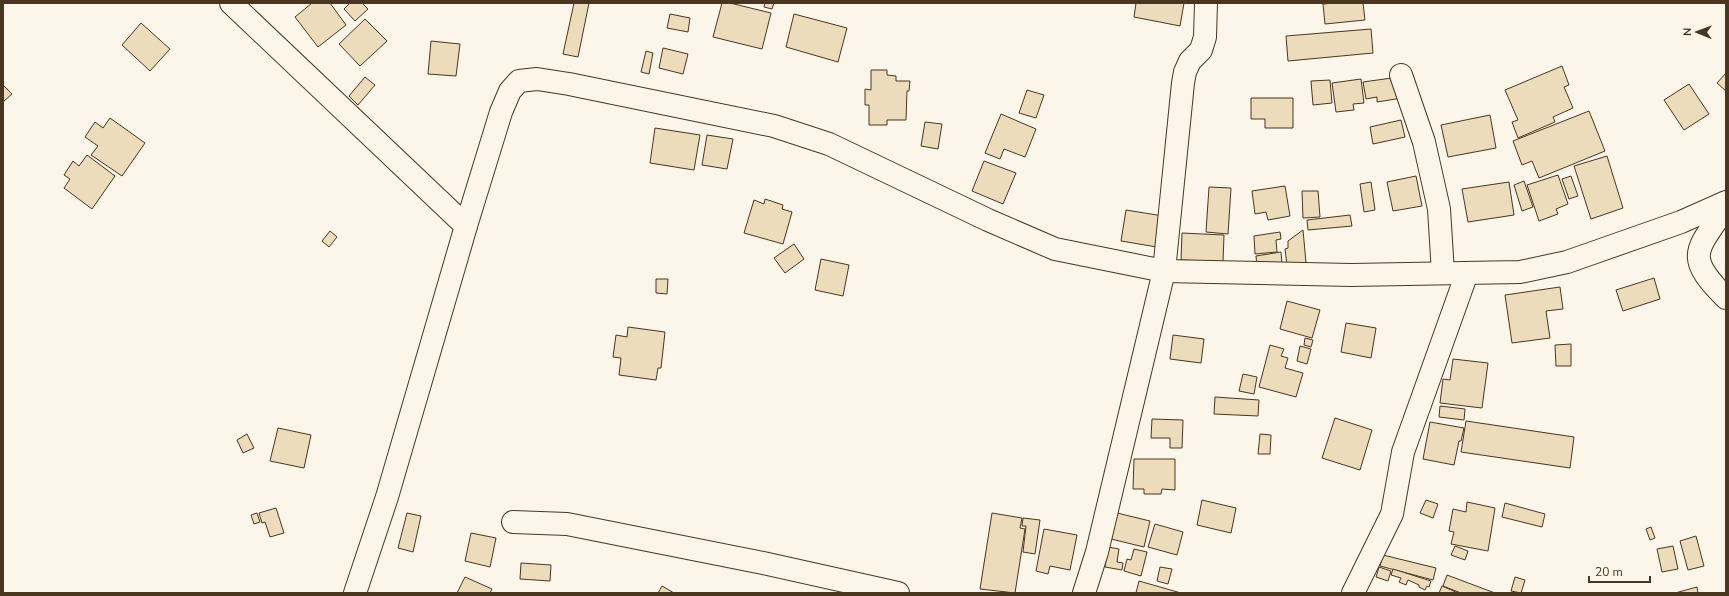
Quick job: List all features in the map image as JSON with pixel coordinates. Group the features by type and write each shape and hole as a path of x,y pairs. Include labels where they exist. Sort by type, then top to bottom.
{"street":[{"path":"231,3 466,226"},
{"path":"1084,593 1090,581 1164,271 1184,72 1190,61 1201,50 1205,37 1206,3"},
{"path":"1401,75 1424,142 1438,209 1443,273"},
{"path":"355,593 387,497 501,112 510,91 519,81 537,79 774,126 829,144 988,220 1055,249 1164,271 1352,275 1520,272 1567,262 1681,222 1726,202"},
{"path":"1726,207 1700,246 1698,258 1701,267 1710,282 1726,298"},
{"path":"1353,593 1392,514 1403,452 1467,273"},
{"path":"513,522 567,524 763,563 898,593"}],"building":[{"path":"312,3 330,3 346,25 318,47 295,17"},
{"path":"350,3 362,3 368,9 355,21 344,9"},
{"path":"574,3 589,3 578,57 563,54"},
{"path":"722,3 730,3 771,13 762,49 713,37"},
{"path":"765,3 774,3 772,9 764,7"},
{"path":"1136,3 1184,3 1180,26 1134,17"},
{"path":"1363,3 1365,20 1325,24 1323,4"},
{"path":"670,14 690,18 688,32 667,28"},
{"path":"794,14 847,28 838,62 786,47"},
{"path":"365,19 387,41 360,66 339,44"},
{"path":"141,23 170,49 150,71 122,45"},
{"path":"1371,29 1373,53 1288,61 1286,36"},
{"path":"431,41 460,44 456,76 428,74"},
{"path":"663,48 688,54 683,74 659,68"},
{"path":"646,51 653,53 649,74 641,72"},
{"path":"1562,66 1569,85 1564,87 1573,108 1553,117 1555,122 1518,138 1512,122 1518,120 1505,90"},
{"path":"871,70 887,70 887,75 896,76 896,81 910,81 909,91 907,91 906,120 887,120 887,125 869,125 869,105 865,105 865,89 871,90"},
{"path":"1726,73 1726,91 1717,83"},
{"path":"365,77 375,85 358,105 349,96"},
{"path":"1399,77 1402,98 1377,102 1377,97 1366,99 1363,82"},
{"path":"1361,79 1364,103 1353,104 1354,110 1336,112 1332,83"},
{"path":"1330,80 1332,103 1313,105 1311,81"},
{"path":"1689,84 1709,114 1684,130 1664,100"},
{"path":"3,85 12,94 3,102"},
{"path":"1027,90 1044,95 1036,118 1019,113"},
{"path":"1251,98 1293,98 1293,128 1265,128 1265,119 1251,119"},
{"path":"1589,111 1605,151 1539,178 1532,161 1522,165 1513,141"},
{"path":"1001,114 1036,129 1025,157 1004,149 1000,159 985,153"},
{"path":"1490,115 1496,148 1448,157 1441,125"},
{"path":"110,118 145,143 122,176 91,155 98,146 85,137 95,122 103,128"},
{"path":"1401,120 1405,137 1373,144 1370,127"},
{"path":"925,122 942,124 938,149 921,146"},
{"path":"655,128 700,135 694,170 650,163"},
{"path":"707,135 733,139 727,169 702,165"},
{"path":"87,155 115,176 92,209 64,188 70,179 64,175 73,161 79,166"},
{"path":"1607,156 1623,208 1591,219 1574,166"},
{"path":"984,161 1016,173 1003,204 972,191"},
{"path":"1558,175 1568,204 1556,209 1558,214 1539,221 1527,185"},
{"path":"1416,176 1422,206 1393,211 1387,182"},
{"path":"1571,176 1578,196 1569,199 1562,179"},
{"path":"1524,181 1533,207 1522,211 1514,185"},
{"path":"1371,182 1375,210 1364,212 1360,184"},
{"path":"1509,182 1514,215 1468,222 1462,189"},
{"path":"1285,186 1290,216 1268,220 1266,212 1255,214 1252,191"},
{"path":"1209,187 1231,188 1228,234 1206,232"},
{"path":"1302,191 1318,191 1320,217 1303,218"},
{"path":"765,199 783,205 782,209 792,212 783,244 744,233 754,200 764,204"},
{"path":"1126,210 1163,216 1157,247 1121,241"},
{"path":"1350,215 1352,226 1308,230 1307,220"},
{"path":"1303,230 1306,263 1287,265 1285,249 1288,248 1288,241"},
{"path":"330,231 337,237 329,247 322,241"},
{"path":"1280,232 1281,239 1276,240 1277,252 1255,254 1254,236"},
{"path":"1182,233 1224,235 1223,262 1181,260"},
{"path":"794,244 804,259 785,273 774,258"},
{"path":"1281,252 1282,263 1257,267 1256,256"},
{"path":"821,259 849,265 843,296 815,290"},
{"path":"1654,278 1660,299 1623,311 1616,290"},
{"path":"656,279 668,279 667,294 656,293"},
{"path":"1560,287 1563,309 1546,311 1550,338 1512,343 1505,295"},
{"path":"1287,301 1320,310 1312,338 1280,329"},
{"path":"1346,323 1376,328 1371,358 1341,352"},
{"path":"628,327 665,332 661,368 658,368 656,380 619,375 621,358 613,357 616,335 627,337"},
{"path":"1173,335 1204,339 1201,363 1170,359"},
{"path":"1305,338 1313,340 1311,347 1304,345"},
{"path":"1571,344 1571,366 1556,366 1555,345"},
{"path":"1270,345 1284,349 1281,356 1288,358 1285,368 1303,373 1296,397 1259,387"},
{"path":"1300,346 1311,349 1307,364 1297,361"},
{"path":"1453,359 1488,363 1482,408 1440,403 1443,379 1450,380"},
{"path":"1243,374 1257,377 1254,394 1239,391"},
{"path":"1215,397 1259,400 1258,416 1214,414"},
{"path":"1440,406 1465,409 1464,420 1439,417"},
{"path":"1335,418 1372,430 1360,470 1322,458"},
{"path":"1152,419 1183,420 1182,448 1170,448 1170,438 1151,438"},
{"path":"1466,421 1574,437 1570,468 1461,452"},
{"path":"1430,422 1464,428 1461,441 1459,441 1454,465 1423,459"},
{"path":"278,428 311,435 304,468 270,461"},
{"path":"247,434 254,448 243,453 237,440"},
{"path":"1260,434 1271,435 1270,454 1258,454"},
{"path":"1134,459 1175,459 1175,490 1162,489 1161,494 1144,494 1144,489 1133,489"},
{"path":"1202,500 1236,508 1231,533 1197,525"},
{"path":"1426,500 1438,504 1433,518 1420,513"},
{"path":"1467,502 1495,508 1488,551 1451,544 1454,532 1449,531 1453,509 1466,512"},
{"path":"1505,503 1545,514 1542,527 1502,517"},
{"path":"276,508 284,533 270,537 265,522 262,523 259,513"},
{"path":"257,513 260,522 254,524 251,515"},
{"path":"407,513 421,516 413,552 398,548"},
{"path":"992,513 1022,518 1020,528 1025,529 1015,593 980,589"},
{"path":"1117,513 1150,521 1144,547 1111,539"},
{"path":"1023,518 1040,520 1035,554 1023,552 1026,526 1022,526"},
{"path":"1155,524 1183,532 1177,555 1148,547"},
{"path":"1651,527 1655,538 1650,540 1646,529"},
{"path":"1044,529 1077,535 1070,570 1050,566 1048,574 1036,571"},
{"path":"471,533 496,538 490,567 465,561"},
{"path":"1696,536 1704,566 1688,570 1680,541"},
{"path":"1455,546 1468,551 1465,560 1451,555"},
{"path":"1673,546 1678,569 1662,572 1657,549"},
{"path":"1108,547 1119,549 1117,562 1123,563 1122,570 1105,567"},
{"path":"1134,549 1147,552 1141,576 1124,571 1127,559 1131,560"},
{"path":"1383,555 1436,568 1433,580 1380,566"},
{"path":"521,563 551,565 550,581 520,579"},
{"path":"1160,567 1172,569 1168,584 1157,581"},
{"path":"1379,567 1391,571 1388,581 1376,577"},
{"path":"1393,569 1431,581 1429,587 1427,586 1425,590 1419,587 1419,585 1408,580 1406,585 1399,582 1401,578 1391,575"},
{"path":"1447,575 1495,593 1461,593 1443,586"},
{"path":"465,577 492,589 490,593 457,593"},
{"path":"1515,577 1525,580 1521,593 1511,591"},
{"path":"1139,581 1181,593 1136,593"},
{"path":"662,586 674,593 658,593"},
{"path":"1442,586 1458,593 1439,593"},
{"path":"1697,587 1698,593 1675,593"}]}
